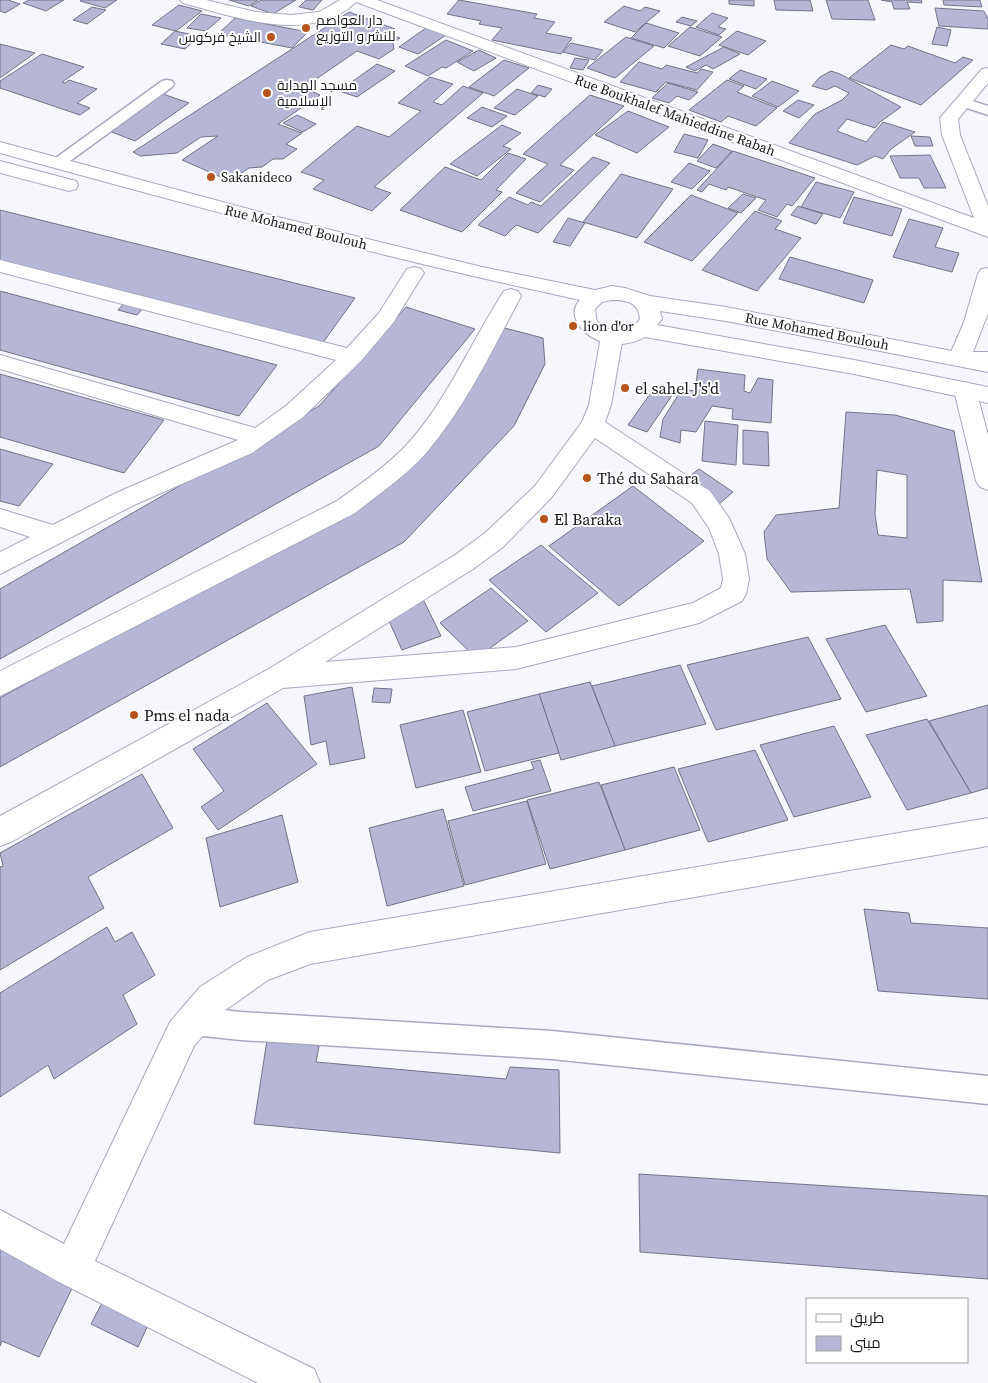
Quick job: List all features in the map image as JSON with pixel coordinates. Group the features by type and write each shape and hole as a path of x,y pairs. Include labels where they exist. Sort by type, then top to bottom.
{"street":[{"path":"188,0 262,18 301,20 324,16 350,0"},
{"name":"Rue Boukhalef Mahieddine Rabah","path":"363,0 988,230"},
{"path":"988,73 949,118 951,135 988,230"},
{"name":"Rue Mohamed Boulouh","path":"0,147 273,222 482,273 590,305"},
{"path":"0,167 511,296 590,305"},
{"path":"0,266 352,357"},
{"path":"0,564 125,499 244,447 295,412 352,357 386,318 414,273"},
{"path":"988,276 975,322 959,359 988,360"},
{"path":"644,330 651,319 649,308 644,302 621,293 603,294 590,305 585,320 594,330 612,336 630,336 644,330 854,366 988,395"},
{"path":"0,684 346,507 388,474 426,438 460,386 511,296"},
{"name":"Rue Mohamed Boulouh","path":"644,302 735,315 988,365"},
{"path":"0,832 278,678 464,562 494,540 543,492 592,425 600,405 612,336"},
{"path":"0,362 258,437"},
{"path":"964,390 988,482"},
{"path":"278,678 516,658 699,612 733,594 736,579 732,554 720,525 700,497 592,425"},
{"path":"0,518 54,535"},
{"path":"72,1269 182,1034 212,999 258,968 310,948 988,832"},
{"path":"0,1228 72,1269 300,1383"}],"lane":[{"path":"58,163 167,84"},
{"path":"963,102 988,111"},
{"path":"193,1021 241,1026 552,1045 988,1090"}],"building":[{"path":"29,0 64,0 46,11 23,3"},
{"path":"117,0 105,8 80,1"},
{"path":"229,0 258,0 249,6"},
{"path":"261,0 296,0 273,14 251,6"},
{"path":"306,0 322,0 313,10 299,7"},
{"path":"459,0 537,14 534,18 555,22 546,33 572,38 561,54 492,40 502,28 479,24 481,21 447,14"},
{"path":"729,0 754,0 754,6 729,4"},
{"path":"774,0 810,0 813,11 776,10"},
{"path":"826,0 868,0 875,20 832,19"},
{"path":"881,0 921,0 922,3 907,2 910,9 894,9 892,2"},
{"path":"943,0 980,0 982,7 944,5"},
{"path":"0,1 20,4 5,13 0,11"},
{"path":"179,5 202,11 176,31 152,25"},
{"path":"624,6 640,11 645,7 660,11 635,32 604,22"},
{"path":"92,7 106,10 87,24 73,20"},
{"path":"935,8 984,11 988,19 988,29 939,26"},
{"name":"مسجد الهداية الإسلامية","path":"349,12 395,29 388,34 400,38 393,43 394,49 379,59 357,51 309,84 309,90 320,95 278,124 302,133 286,144 297,149 283,159 273,159 262,167 249,168 230,181 182,160 218,136 201,137 177,153 140,156 133,152"},
{"path":"712,13 728,18 718,27 726,29 719,35 696,27"},
{"path":"201,14 221,18 206,31 187,28"},
{"path":"682,17 697,21 691,26 676,22"},
{"path":"235,18 308,32 292,48 218,34"},
{"path":"646,23 679,33 664,48 631,38"},
{"path":"690,27 722,37 700,56 668,46"},
{"path":"937,27 951,30 947,46 932,44"},
{"path":"426,28 446,35 418,54 399,47"},
{"path":"175,31 199,36 185,49 161,44"},
{"path":"737,31 766,41 748,55 719,45"},
{"path":"626,37 654,46 615,78 587,68"},
{"path":"446,40 473,51 446,68 442,67 428,76 405,66"},
{"path":"571,43 603,50 595,60 563,52"},
{"path":"0,44 35,53 0,78"},
{"path":"891,45 904,49 908,46 955,63 963,57 973,60 921,105 849,78"},
{"path":"724,47 740,54 713,69 706,65 695,71 686,67"},
{"path":"479,50 496,58 474,71 457,62"},
{"path":"42,54 84,67 62,82 65,83 69,80 97,89 77,103 90,108 80,115 0,88 0,81"},
{"path":"575,58 589,60 583,70 570,68"},
{"path":"504,60 529,68 494,96 469,87"},
{"path":"639,62 662,69 666,65 697,73 701,69 713,72 697,90 666,82 656,92 620,82"},
{"path":"377,64 395,71 357,97 339,91"},
{"path":"740,70 767,79 756,89 729,79"},
{"path":"831,71 901,107 880,122 875,128 847,119 837,131 866,142 883,122 915,132 891,149 883,159 875,156 857,165 789,143 815,114 842,100 849,93 835,86 826,90 812,86 820,77"},
{"path":"430,77 453,84 433,102 442,105 463,86 483,93 374,187 391,193 372,211 313,189 324,180 301,172 357,126 389,137 421,111 398,103"},
{"path":"727,80 744,86 737,92 777,108 756,126 728,116 721,122 689,110"},
{"path":"772,81 799,91 778,107 752,96"},
{"path":"668,83 698,92 689,100 677,96 669,103 652,98"},
{"path":"538,85 552,89 545,97 531,93"},
{"path":"517,89 538,96 515,115 494,108"},
{"path":"163,94 189,103 135,141 109,131"},
{"path":"590,95 624,106 560,165 574,170 540,202 516,193 548,164 523,154"},
{"path":"798,100 814,105 799,118 783,111"},
{"path":"482,107 507,116 492,127 467,118"},
{"path":"628,111 669,127 637,153 595,135"},
{"path":"297,115 316,124 303,132 283,123"},
{"path":"502,125 521,133 503,146 511,149 477,176 450,164"},
{"path":"684,134 708,140 698,158 674,152"},
{"path":"911,136 930,137 933,146 915,146"},
{"path":"713,144 732,151 716,168 697,161"},
{"path":"733,151 815,178 792,206 787,204 777,217 758,210 766,200 728,187 726,190 709,184 702,192 697,190"},
{"path":"508,153 526,159 496,190 502,192 462,232 400,210 445,167 481,180"},
{"path":"930,155 946,188 924,188 919,178 900,178 890,156"},
{"path":"593,157 610,163 538,233 516,225 505,236 478,225 509,197 528,205 531,202 541,206"},
{"path":"689,163 710,171 692,189 671,182"},
{"path":"621,174 673,189 637,238 583,222"},
{"path":"816,182 854,192 840,218 801,207"},
{"path":"743,194 756,198 741,213 728,208"},
{"path":"691,195 738,213 692,261 644,242"},
{"path":"854,197 902,209 892,236 843,223"},
{"path":"798,206 823,214 816,224 791,215"},
{"path":"0,210 355,298 322,344 0,261"},
{"path":"755,211 782,221 775,229 801,238 757,291 702,270"},
{"path":"568,218 585,223 570,246 553,242"},
{"path":"909,219 943,228 935,247 959,253 952,272 893,257"},
{"path":"790,257 873,280 864,303 779,279"},
{"path":"0,291 277,365 239,416 0,350"},
{"path":"126,301 145,306 137,315 118,310"},
{"path":"406,307 475,329 379,446 0,659 0,589 319,406"},
{"path":"497,326 543,338 545,364 514,426 404,542 0,767 0,698 361,501 430,436"},
{"path":"698,369 745,375 744,391 750,393 758,378 773,380 771,423 732,419 733,409 712,406 696,432 681,430 680,443 660,437 663,419 682,389 695,391"},
{"path":"0,374 164,420 124,473 0,437"},
{"path":"655,387 673,394 647,432 628,425"},
{"path":"846,412 895,415 954,431 982,582 943,580 943,621 917,623 910,589 791,592 767,559 764,532 776,515 839,508","holes":["877,470 907,475 907,538 878,535 875,514"]},
{"path":"705,421 738,425 736,465 702,461"},
{"path":"743,430 768,432 769,466 743,464"},
{"path":"0,449 53,464 19,506 0,501"},
{"path":"699,469 733,492 718,505 683,481"},
{"path":"633,486 704,541 619,606 549,546"},
{"path":"541,545 598,593 546,632 489,580"},
{"path":"491,588 528,621 476,658 440,623"},
{"path":"423,599 441,636 402,650 385,612"},
{"path":"885,625 927,696 866,712 826,639"},
{"path":"808,637 841,699 716,730 687,665"},
{"path":"680,665 706,724 615,746 592,686"},
{"path":"590,682 615,746 561,760 539,694"},
{"path":"352,687 365,758 330,765 326,741 311,745 304,696"},
{"path":"374,688 392,689 390,703 372,702"},
{"path":"539,694 559,753 485,771 467,712"},
{"path":"267,703 317,764 218,830 201,807 224,791 193,749"},
{"path":"988,705 988,788 971,793 929,721"},
{"path":"463,710 481,772 416,788 400,725"},
{"path":"927,719 971,793 907,810 866,735"},
{"path":"834,726 871,797 794,817 760,745"},
{"path":"755,750 788,820 708,842 678,769"},
{"path":"540,760 551,791 473,811 465,787 534,769 531,762"},
{"path":"674,767 700,830 625,850 601,785"},
{"path":"142,774 173,828 88,877 104,908 0,970 0,867 3,866 0,853"},
{"path":"599,782 625,850 550,869 527,800"},
{"path":"527,801 546,864 465,885 448,821"},
{"path":"443,809 464,886 387,906 369,828"},
{"path":"282,815 298,882 220,907 206,838"},
{"path":"864,909 909,913 911,923 988,928 988,999 878,991"},
{"path":"107,927 115,942 132,932 155,975 123,995 137,1024 54,1079 48,1065 0,1097 0,993"},
{"path":"267,1040 319,1046 316,1062 506,1079 510,1067 559,1070 560,1153 254,1124"},
{"path":"639,1174 988,1196 988,1279 640,1252"},
{"path":"0,1246 77,1278 39,1357 2,1341 0,1346"},
{"path":"104,1299 149,1323 138,1347 91,1324"}],"place":[{"name":"دار العواصم للنشر و التوزيع","path":"306,28"},
{"name":"الشيخ فركوس","path":"271,37"},
{"name":"مسجد الهداية الإسلامية","path":"267,93"},
{"name":"Sakanideco","path":"211,177"},
{"name":"lion d'or","path":"573,326"},
{"name":"el sahel J's'd","path":"625,388"},
{"name":"Thé du Sahara","path":"587,478"},
{"name":"El Baraka","path":"544,519"},
{"name":"Pms el nada","path":"134,715"}]}
